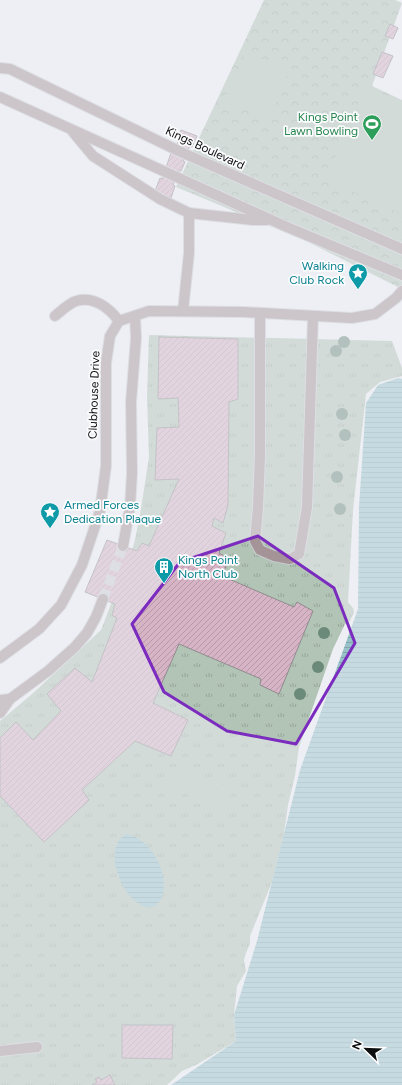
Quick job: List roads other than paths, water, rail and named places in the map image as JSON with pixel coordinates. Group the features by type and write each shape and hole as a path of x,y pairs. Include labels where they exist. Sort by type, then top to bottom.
{"street":[{"name":"Kings Boulevard","path":"0,68 10,69 183,153 402,249"},
{"path":"0,96 271,220 402,275"},
{"path":"71,129 93,156 160,200 189,214 253,220 271,220"},
{"path":"183,311 189,253 189,214"},
{"path":"55,316 62,309 76,301 88,300 102,304 111,310 119,321 149,311 260,313 352,318 375,314 396,298 402,291"},
{"path":"260,313 260,456 258,507 254,541 260,550 274,556 290,559 299,554 307,507 314,316"},
{"path":"123,546 130,507 132,472 131,402 136,338 135,316"},
{"name":"Clubhouse Drive","path":"0,658 39,629 61,605 82,565 100,511 106,466 106,363 110,336 119,321"},
{"path":"0,713 5,700 48,671 75,647 87,633 96,617 103,599"},
{"path":"0,1051 37,1047"}],"water":[{"path":"398,378 402,379 402,1085 171,1085 236,1041 234,1015 257,941 300,770 358,609 359,507 366,403 378,385"},
{"path":"126,834 144,842 157,859 161,869 164,880 164,890 161,899 154,906 147,907 137,903 129,895 118,873 115,861 115,850 119,841"}],"tunnel":[{"path":"103,599 123,546"}],"place":[{"name":"Kings Point Lawn Bowling","path":"372,141"},
{"name":"Walking Club Rock","path":"358,290"},
{"name":"Armed Forces Dedication Plaque","path":"50,529"},
{"name":"Kings Point North Club","path":"164,584"}]}
